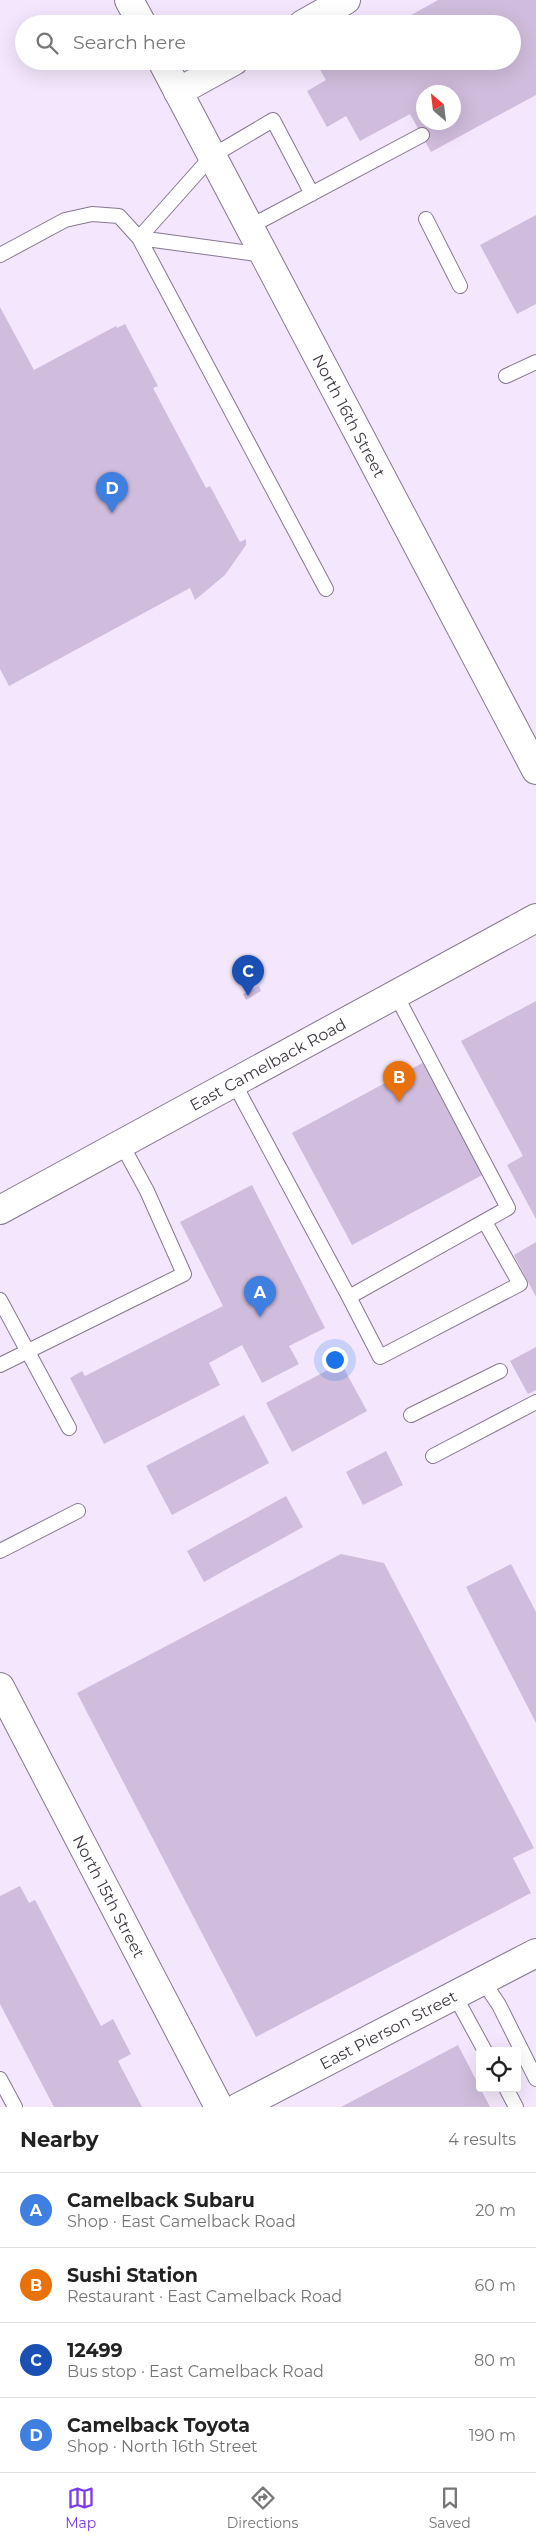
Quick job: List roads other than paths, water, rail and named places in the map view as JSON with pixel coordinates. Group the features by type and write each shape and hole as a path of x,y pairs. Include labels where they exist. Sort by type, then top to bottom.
{"main road":[{"path":"129,0 137,15"},
{"path":"319,15 346,0"},
{"name":"North 16th Street","path":"167,70 536,770"},
{"path":"178,92 218,70"},
{"name":"East Camelback Road","path":"0,1210 122,1146 536,918"},
{"name":"North 15th Street","path":"0,1687 219,2107"},
{"name":"East Pierson Street","path":"239,2107 536,1953"}],"lane":[{"path":"139,238 212,156 273,120 312,194"},
{"path":"250,227 422,135"},
{"path":"0,255 65,220 92,214 119,216 139,238 326,589"},
{"path":"426,218 460,286"},
{"path":"139,238 264,255"},
{"path":"506,376 536,362"},
{"path":"349,1297 508,1208 396,995"},
{"path":"234,1084 380,1357 520,1284 484,1222"},
{"path":"0,1366 184,1274 147,1191 122,1146"},
{"path":"0,1300 69,1428"},
{"path":"411,1415 500,1371"},
{"path":"433,1456 536,1402"},
{"path":"0,1551 78,1511"},
{"path":"483,1981 499,2005 536,2078"},
{"path":"455,1996 483,2047"},
{"path":"0,2079 15,2107"},
{"path":"508,2092 516,2107"}],"place":[{"name":"Camelback Toyota","path":"112,513"},
{"name":"12499","path":"248,996"},
{"name":"Sushi Station","path":"399,1102"},
{"name":"Camelback Subaru","path":"260,1317"}]}
